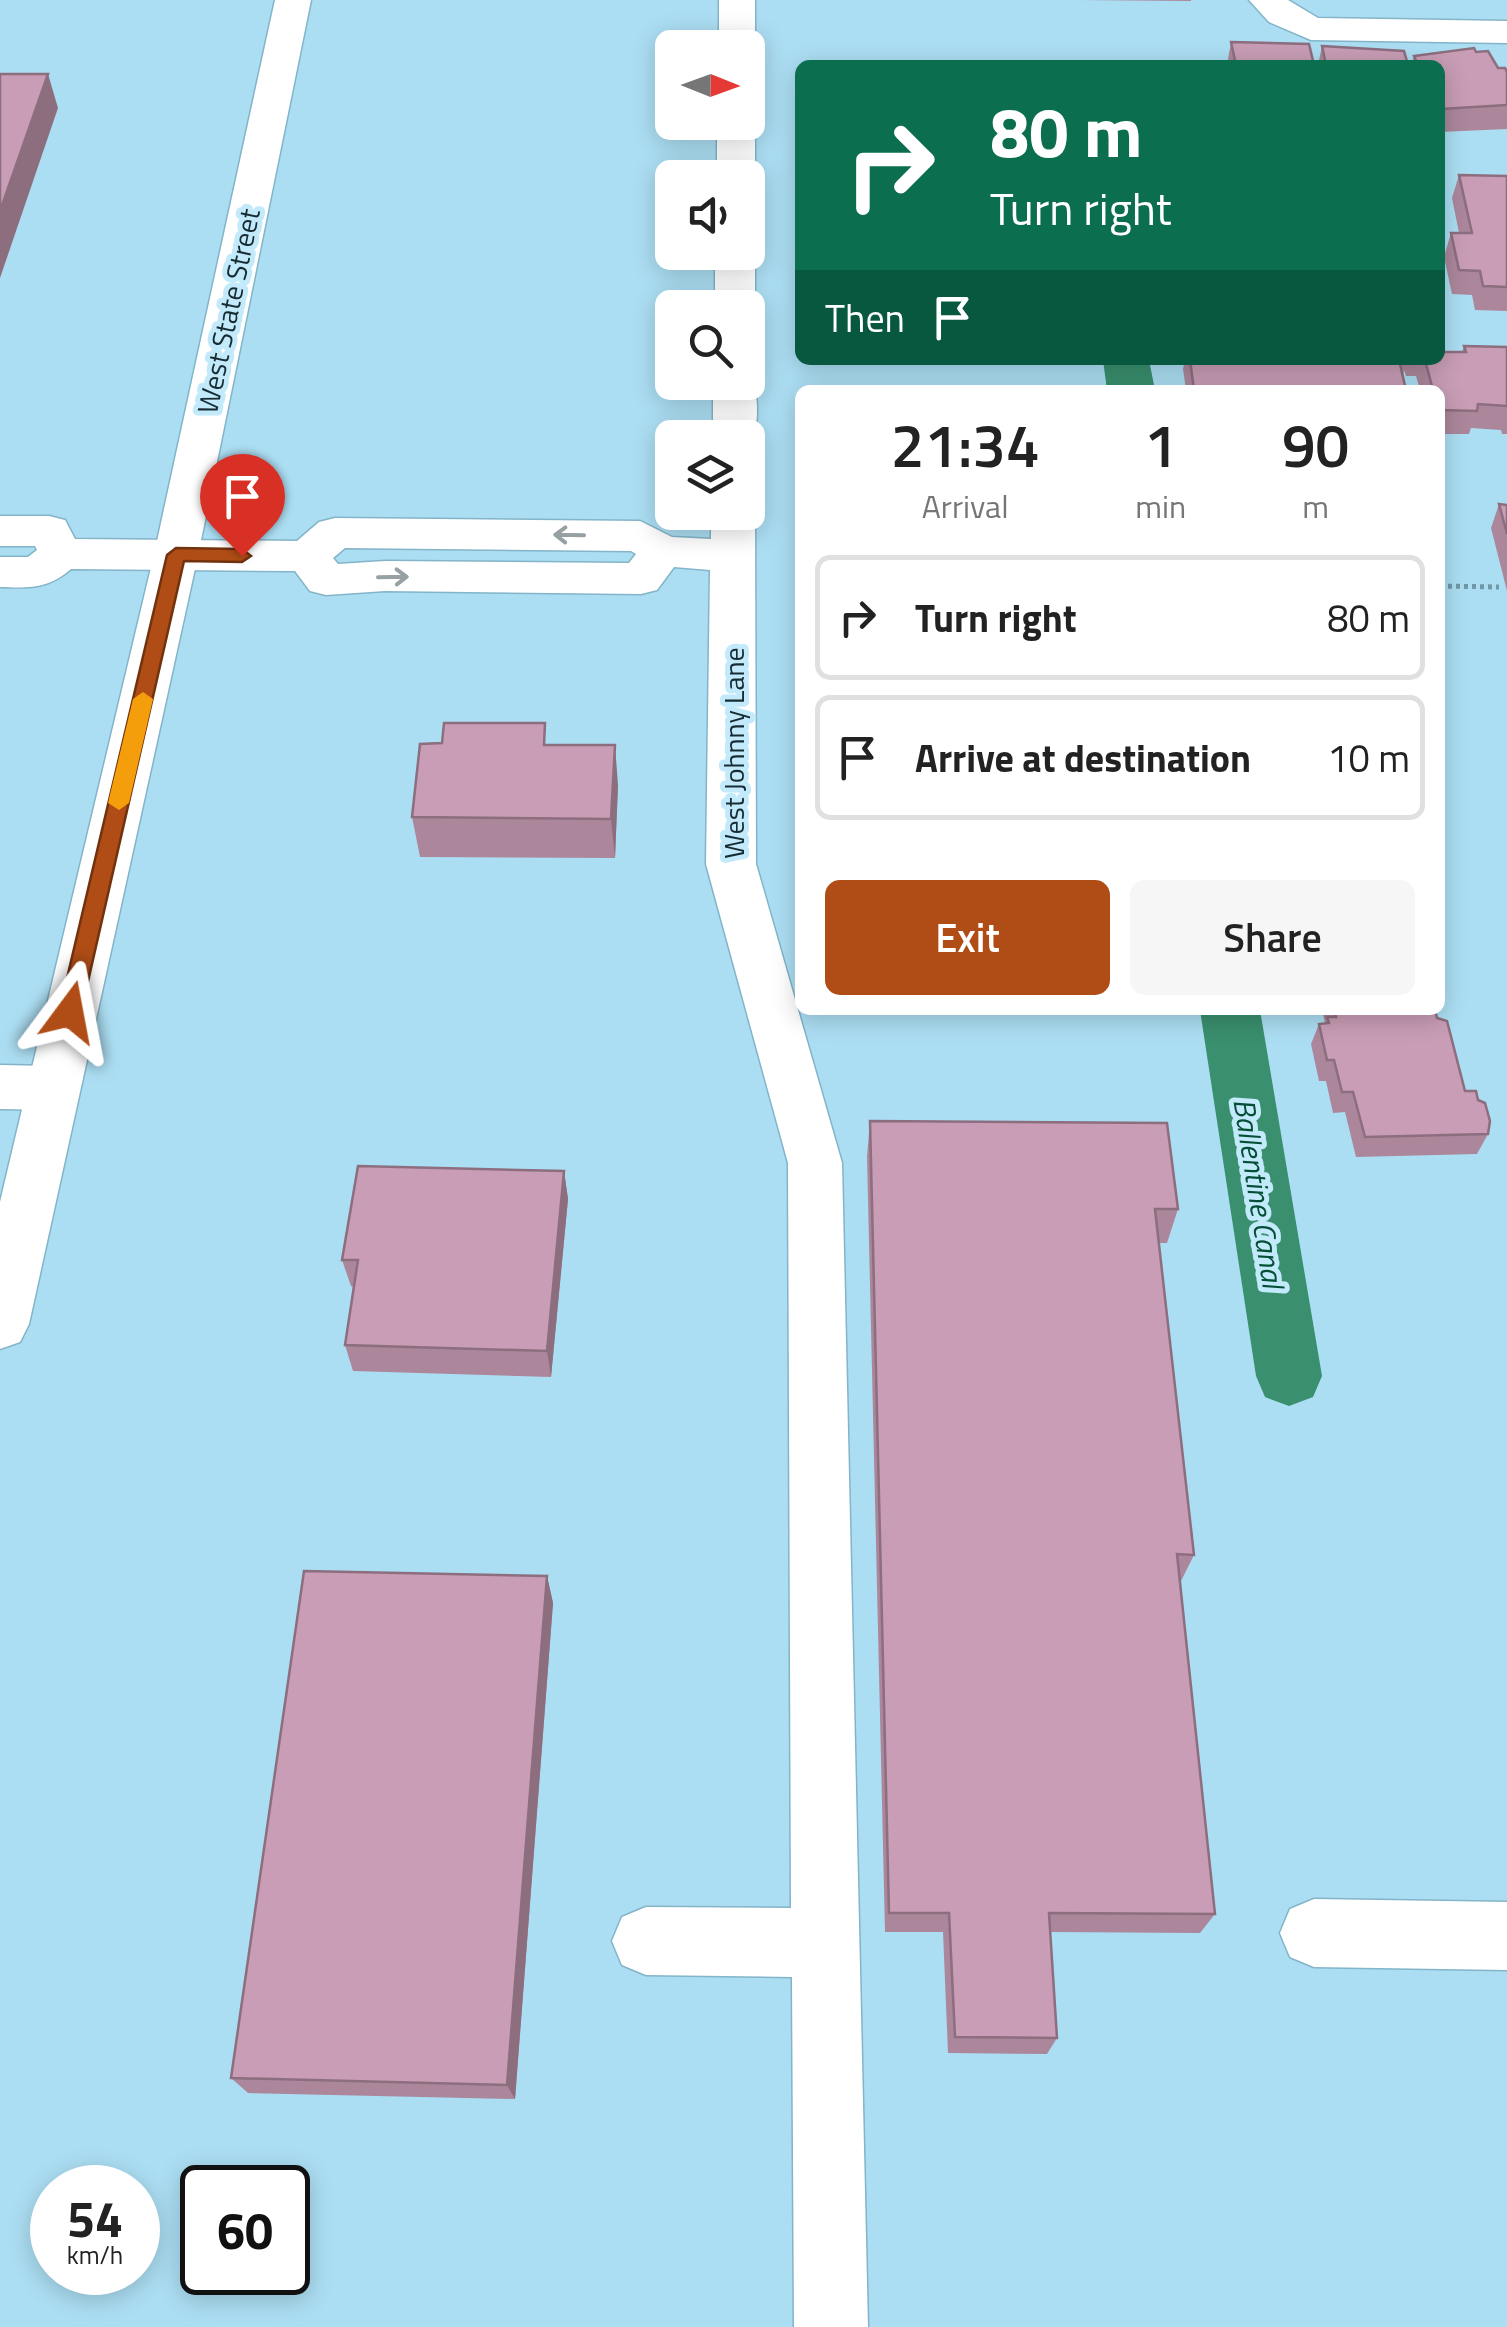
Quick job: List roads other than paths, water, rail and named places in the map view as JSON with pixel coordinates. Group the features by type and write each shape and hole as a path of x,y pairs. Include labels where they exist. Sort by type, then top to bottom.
{"main road":[{"name":"West State Street","path":"0,1324 26,1087 176,555 293,0"},
{"path":"737,0 737,30"},
{"path":"1267,0 1282,14 1311,28 1507,32"},
{"path":"1501,0 1507,9"},
{"path":"0,531 49,531 61,554"},
{"path":"0,572 38,573 61,554 306,556 326,580 385,576 642,580 662,551 732,534"},
{"name":"West Johnny Lane","path":"732,534 731,864 815,1163 830,2327"},
{"path":"1314,1933 1507,1936"},
{"path":"646,1941 826,1943"}],"waterway":[{"name":"Ballentine Canal","path":"1127,365 1130,385"},
{"name":"Ballentine Canal","path":"1231,1015 1289,1376"}]}
